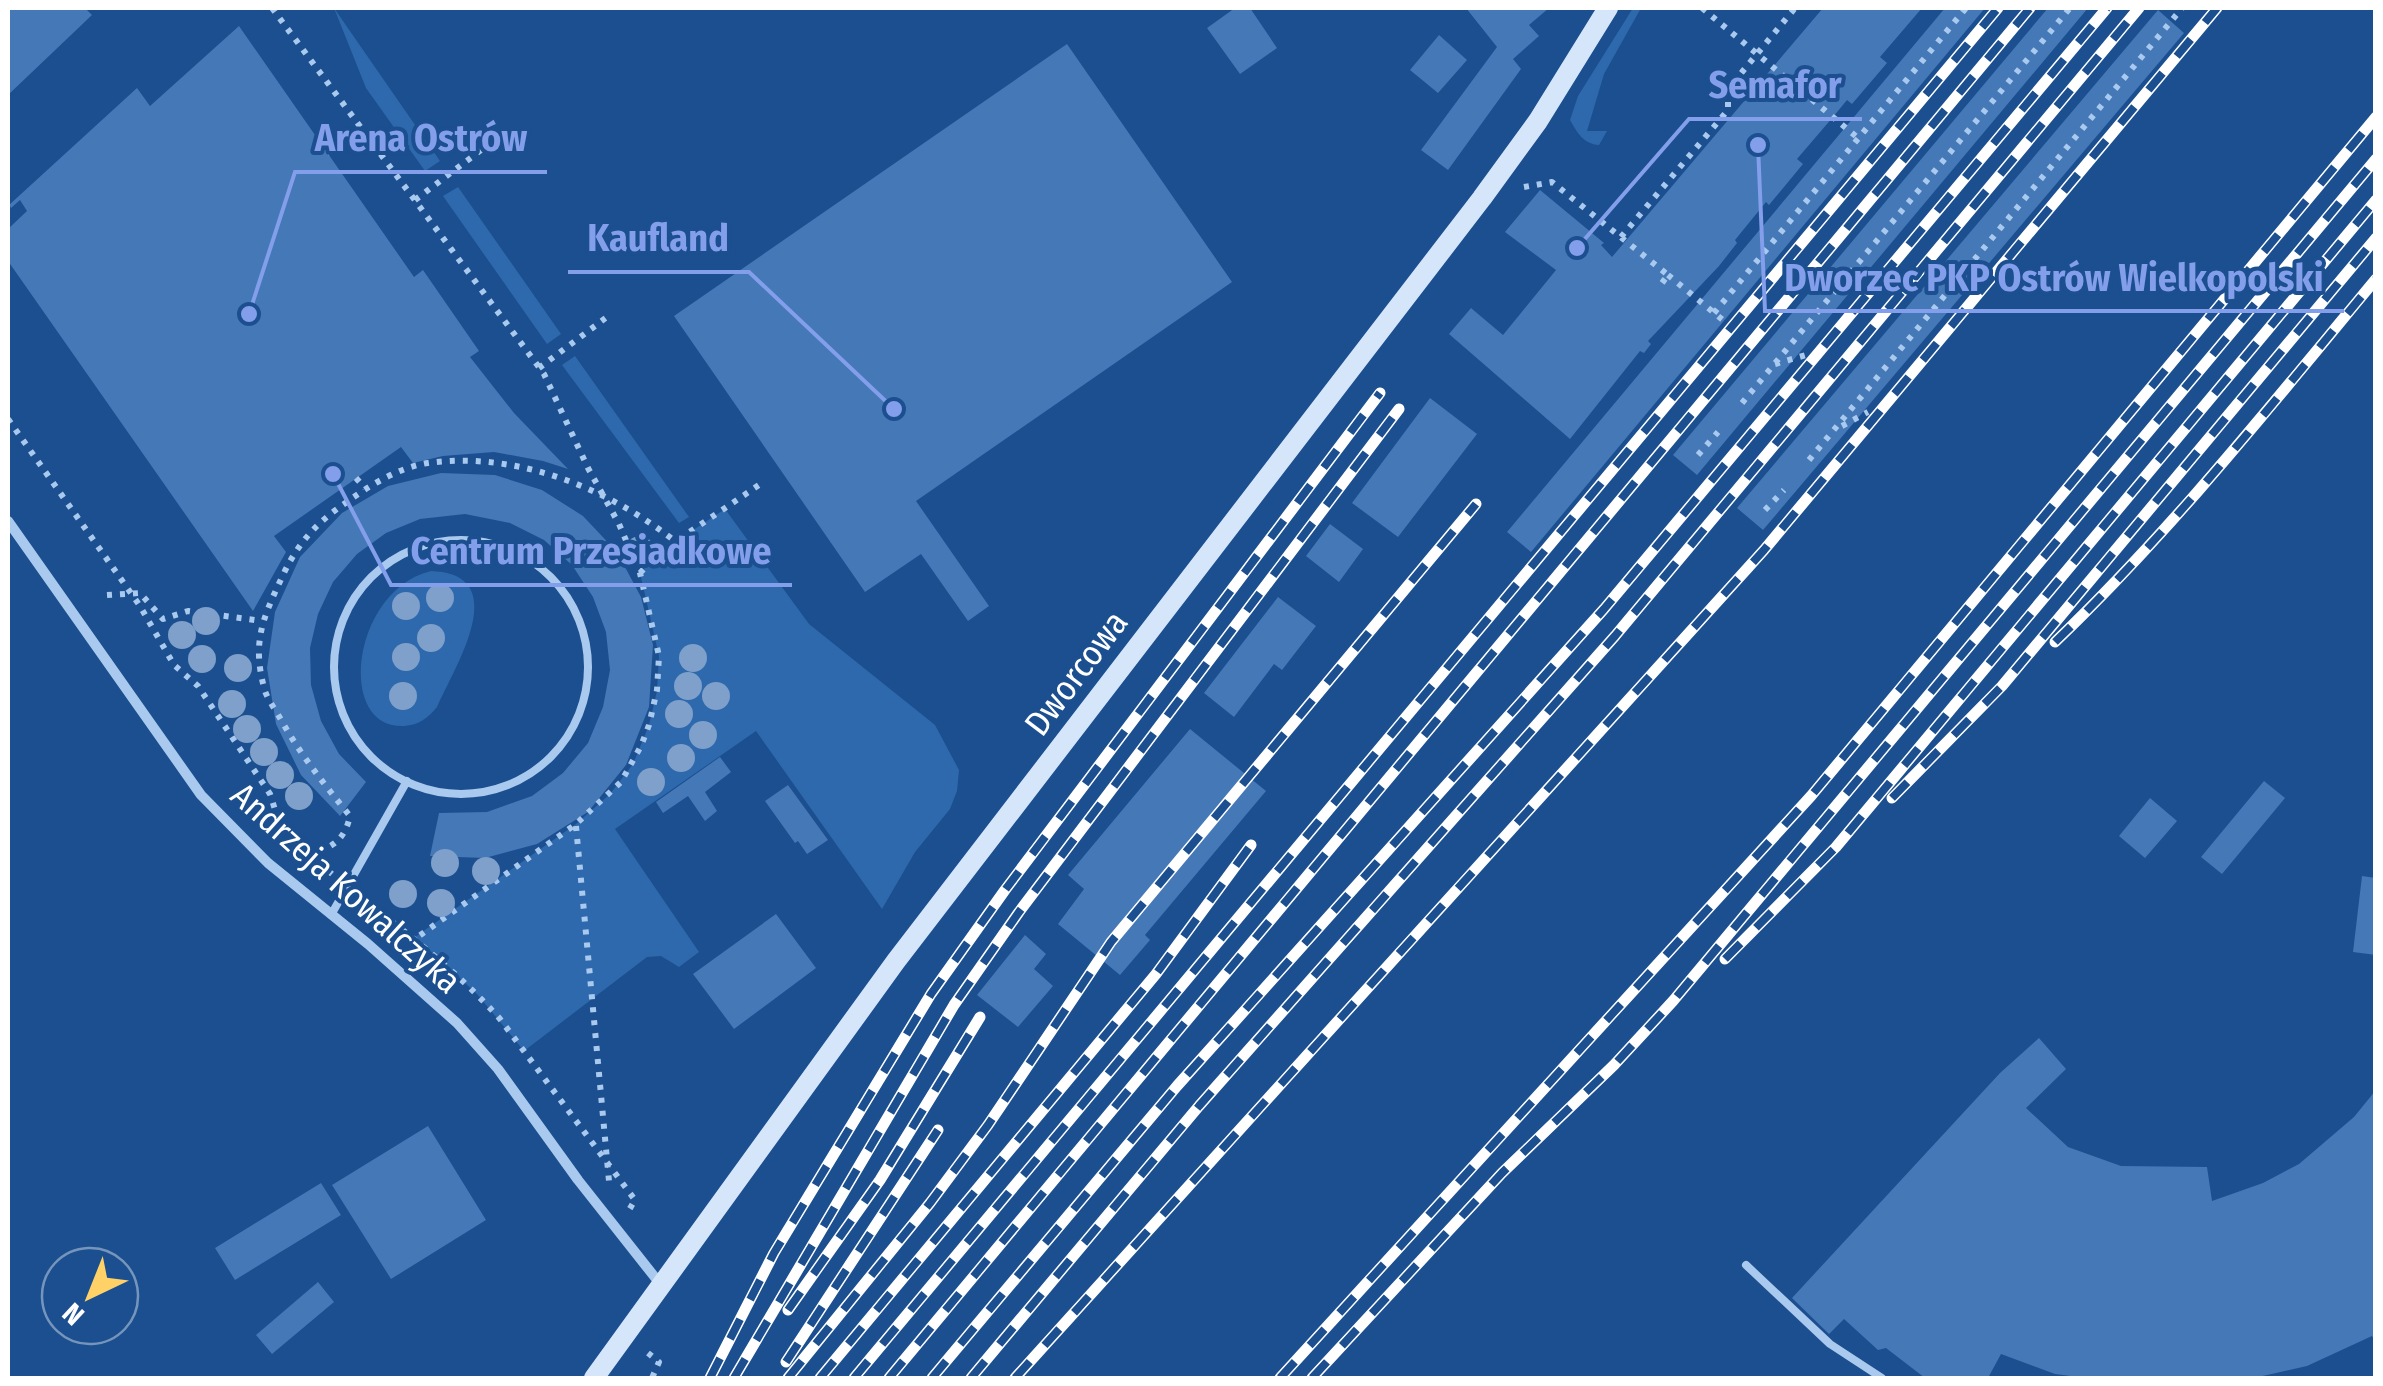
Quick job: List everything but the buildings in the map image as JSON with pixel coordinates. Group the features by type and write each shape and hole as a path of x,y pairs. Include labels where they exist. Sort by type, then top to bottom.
{"main road":[{"name":"Dworcowa","path":"594,1378 896,961 1482,198 1546,108 1608,8"}],"street":[{"name":"Andrzeja Kowalczyka","path":"8,522 201,794 268,863 457,1023 498,1069 661,1286"}],"lane":[{"path":"478,542 520,554 546,572 566,596 580,624 589,655 587,686 578,716 563,743 542,765 515,782 486,792 454,794 424,789 407,781 372,757 353,734 340,706 334,677 335,646 344,617 358,592 379,570 404,553 433,543 478,542"},
{"path":"331,915 407,781"},
{"path":"1746,1265 1830,1344 1882,1378"}],"path":[{"path":"272,8 539,368 640,574 659,656 657,690 648,725 633,764 621,782 576,824 404,946"},
{"path":"1702,8 1858,138"},
{"path":"1621,237 1728,110 1728,90 1796,8"},
{"path":"1714,313 1966,8"},
{"path":"1742,403 2070,8"},
{"path":"1809,460 2182,8"},
{"path":"327,153 362,129"},
{"path":"414,200 494,142"},
{"path":"1514,190 1552,182 1724,321"},
{"path":"1659,287 1668,275"},
{"path":"539,368 611,314"},
{"path":"1774,365 1806,355"},
{"path":"1836,428 1868,412"},
{"path":"8,419 161,638 174,666 198,686 270,794 289,839 318,864"},
{"path":"1698,456 1718,432"},
{"path":"291,855 322,852 336,843 347,830 350,816 304,760 266,692 258,637 296,547 332,512 365,488 424,463 457,461 518,467 602,494 676,542"},
{"path":"356,478 365,488"},
{"path":"640,574 676,542 760,486"},
{"path":"1765,510 1784,490"},
{"path":"107,595 140,593 163,619 188,611 262,621"},
{"path":"576,824 609,1181"},
{"path":"379,911 415,937 500,1019 635,1200 618,1230"},
{"path":"648,1353 659,1362 652,1378"}],"shaded area":[{"path":"334,8 440,161 425,171 366,88"},
{"path":"1633,8 1641,8 1604,74 1587,131 1607,131 1599,145 1593,144 1581,137 1570,120 1578,96"},
{"path":"458,187 561,334 547,344 443,196"},
{"path":"575,356 689,517 679,523 562,365"},
{"path":"725,509 809,624 935,725 959,770 957,791 950,809 915,852 882,909 756,731 615,829 699,952 679,967 661,956 647,957 524,1051 477,994 415,937 576,824 610,794 633,764 649,725 657,691 659,656 640,573 660,552"},
{"path":"431,571 456,576 470,588 474,605 465,648 430,714 404,726 382,721 368,706 361,683 362,657 370,629 384,604 404,583"}],"railway":[{"path":"854,1378 1998,8"},
{"path":"889,1378 2030,8"},
{"path":"932,1378 1177,1086 1604,609 2107,8"},
{"path":"971,1378 1199,1106 1615,636 2139,8"},
{"path":"1015,1378 1764,550 2217,8"},
{"path":"1280,1378 1811,796 2376,117"},
{"path":"1312,1378 1502,1173 1614,1065 1673,1001 2376,159"},
{"path":"1725,959 1836,847 2376,200"},
{"path":"1892,798 2002,686 2376,238"},
{"path":"2055,642 2181,511 2376,279"},
{"path":"710,1378 774,1253 931,994 1380,393"},
{"path":"734,1378 954,1005 1019,912 1399,409"},
{"path":"788,1378 988,1125 1111,942 1476,504"},
{"path":"820,1378 1156,974 1251,845"},
{"path":"788,1310 880,1180 980,1017"},
{"path":"786,1362 938,1130"}],"place":[{"name":"Dworzec PKP Ostrów Wielkopolski","path":"1758,145"},
{"name":"Semafor","path":"1577,248"},
{"name":"Arena Ostrów","path":"249,314"},
{"name":"Kaufland","path":"894,409"},
{"name":"Centrum Przesiadkowe","path":"333,474"}]}
